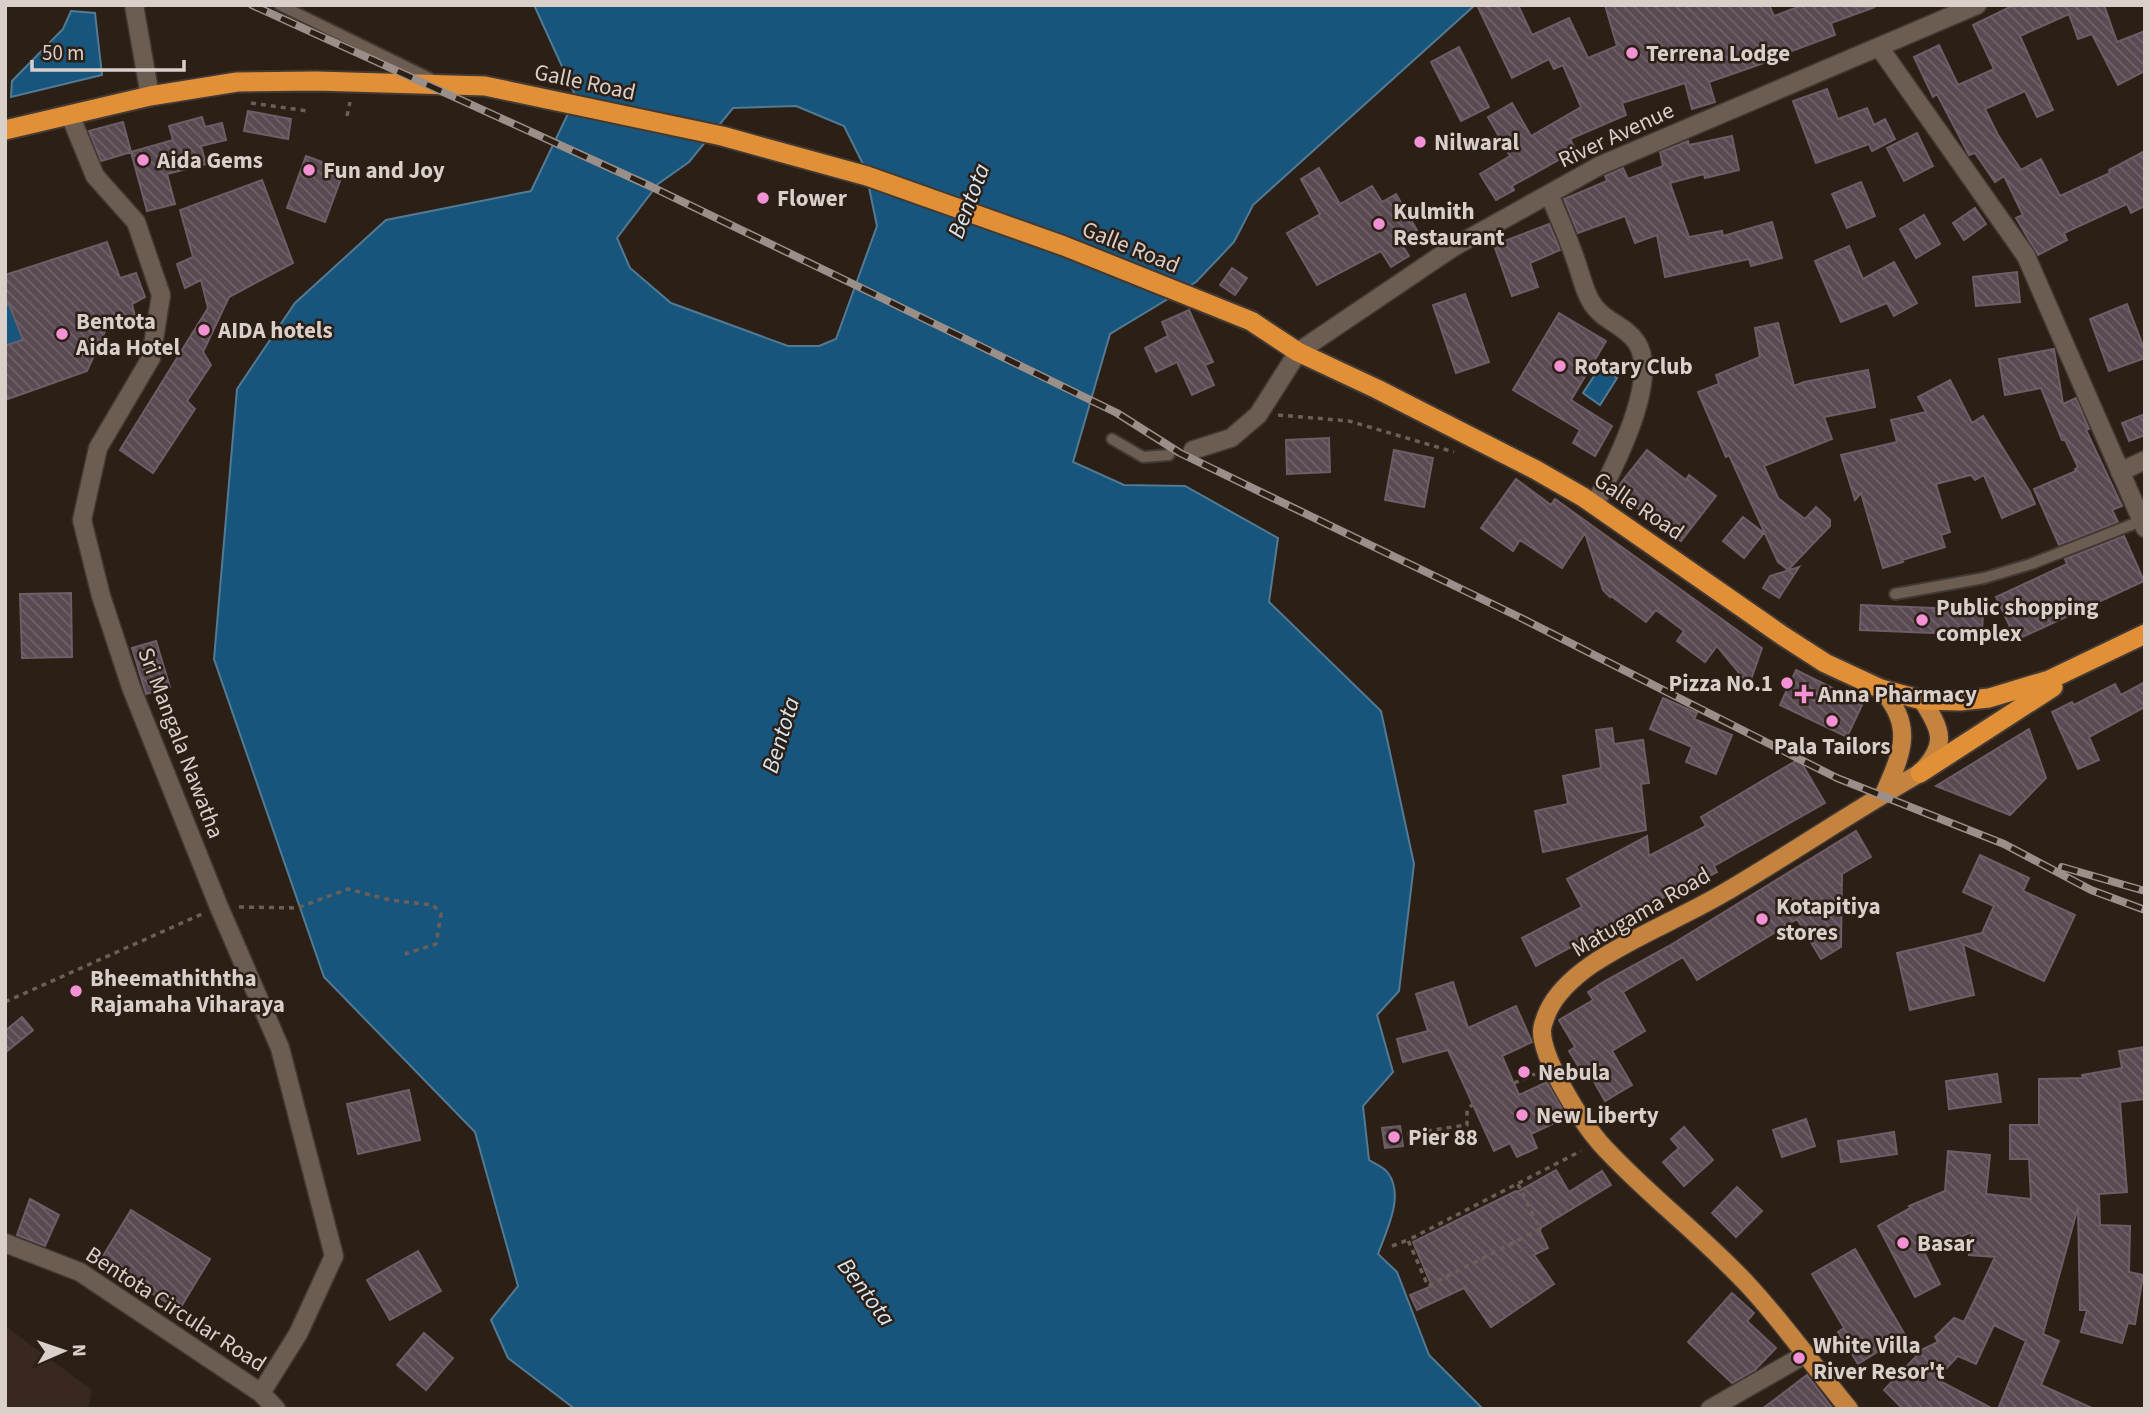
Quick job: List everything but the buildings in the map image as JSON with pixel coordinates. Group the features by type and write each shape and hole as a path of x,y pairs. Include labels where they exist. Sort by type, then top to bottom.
{"highway":[{"name":"Galle Road","path":"5,130 150,96 237,82 316,81 485,86 722,136 867,176 1064,246 1251,321 1298,352 1510,457 1595,504 1783,636 1825,663 1881,689 1922,700 1960,701 1989,698 2038,684 2095,660 2145,634"},
{"path":"1920,773 2095,660"}],"main road":[{"path":"1881,689 1899,715 1903,737 1897,765 1884,794"},
{"name":"Matugama Road","path":"1849,1409 1788,1331 1738,1275 1599,1142 1572,1103 1545,1047 1542,1031 1559,994 1589,967 1611,952 1735,886 1920,773 1936,754 1939,737 1936,722 1922,700"}],"street":[{"path":"134,5 150,96"},
{"name":"River Avenue","path":"1298,352 1452,248 1599,166 1977,5"},
{"path":"1879,47 2026,256 2143,524"},
{"name":"Sri Mangala Nawatha","path":"70,115 95,176 136,222 160,295 151,358 98,448 82,520 101,597 131,687 219,907 280,1048 334,1256 298,1334 261,1393"},
{"path":"1549,194 1589,298 1600,315 1630,334 1638,344 1643,359 1635,411 1625,446 1595,504"},
{"path":"1193,450 1231,438 1258,415 1298,352"},
{"path":"2120,472 2145,460"},
{"name":"Bentota Circular Road","path":"5,1243 80,1272 261,1393 276,1409"},
{"path":"1710,1409 1806,1354"}],"lane":[{"path":"280,5 432,80 485,86"},
{"path":"1112,439 1143,457 1169,455"},
{"path":"1895,594 1984,578 2143,524"}],"path":[{"path":"1258,415 1349,421 1464,456"},
{"path":"5,1002 219,907 297,908 348,889 390,900 433,905 441,914 436,944 405,954"},
{"path":"1407,1135 1467,1125 1467,1110 1473,1104"},
{"path":"1392,1246 1599,1142"},
{"path":"1408,1240 1428,1286 1540,1229 1518,1184"}],"shaded area":[{"path":"5,1326 92,1390 88,1409 5,1409"}],"water":[{"name":"Bentota","path":"534,5 1475,5 1253,205 1234,242 1196,282 1110,334 1073,462 1124,485 1185,486 1278,538 1269,602 1381,711 1414,864 1399,991 1377,1015 1393,1072 1363,1106 1369,1160 1388,1173 1395,1192 1392,1214 1378,1254 1397,1272 1429,1355 1483,1409 575,1409 508,1358 491,1320 518,1286 475,1132 324,977 214,659 237,389 295,303 386,220 531,191 576,97","holes":["796,106 844,126 865,168 877,226 836,339 819,346 788,346 671,303 630,268 617,238 658,184 689,162 733,108"]},
{"path":"71,11 95,13 102,75 11,97 12,81 63,29"},
{"path":"25,297 23,340 5,346 5,305"},
{"path":"1600,367 1617,378 1600,405 1583,393"}],"railway":[{"path":"252,5 652,187 849,282 1117,413 1180,453 1517,616 1837,778 2004,844 2091,890 2145,910"},
{"path":"2062,867 2145,891"}],"place":[{"name":"Terrena Lodge","path":"1632,53"},
{"name":"Nilwaral","path":"1420,142"},
{"name":"Aida Gems","path":"143,160"},
{"name":"Fun and Joy","path":"309,170"},
{"name":"Flower","path":"763,198"},
{"name":"Kulmith Restaurant","path":"1379,224"},
{"name":"AIDA hotels","path":"204,330"},
{"name":"Bentota Aida Hotel","path":"62,334"},
{"name":"Rotary Club","path":"1560,366"},
{"name":"Public shopping complex","path":"1922,620"},
{"name":"Pizza No.1","path":"1787,683"},
{"name":"Anna Pharmacy","path":"1804,694"},
{"name":"Pala Tailors","path":"1832,721"},
{"name":"Kotapitiya stores","path":"1762,919"},
{"name":"Bheemathiththa Rajamaha Viharaya","path":"76,991"},
{"name":"Nebula","path":"1524,1072"},
{"name":"New Liberty","path":"1522,1115"},
{"name":"Pier 88","path":"1394,1137"},
{"name":"Basar","path":"1903,1243"},
{"name":"White Villa River Resor't","path":"1799,1358"}]}
